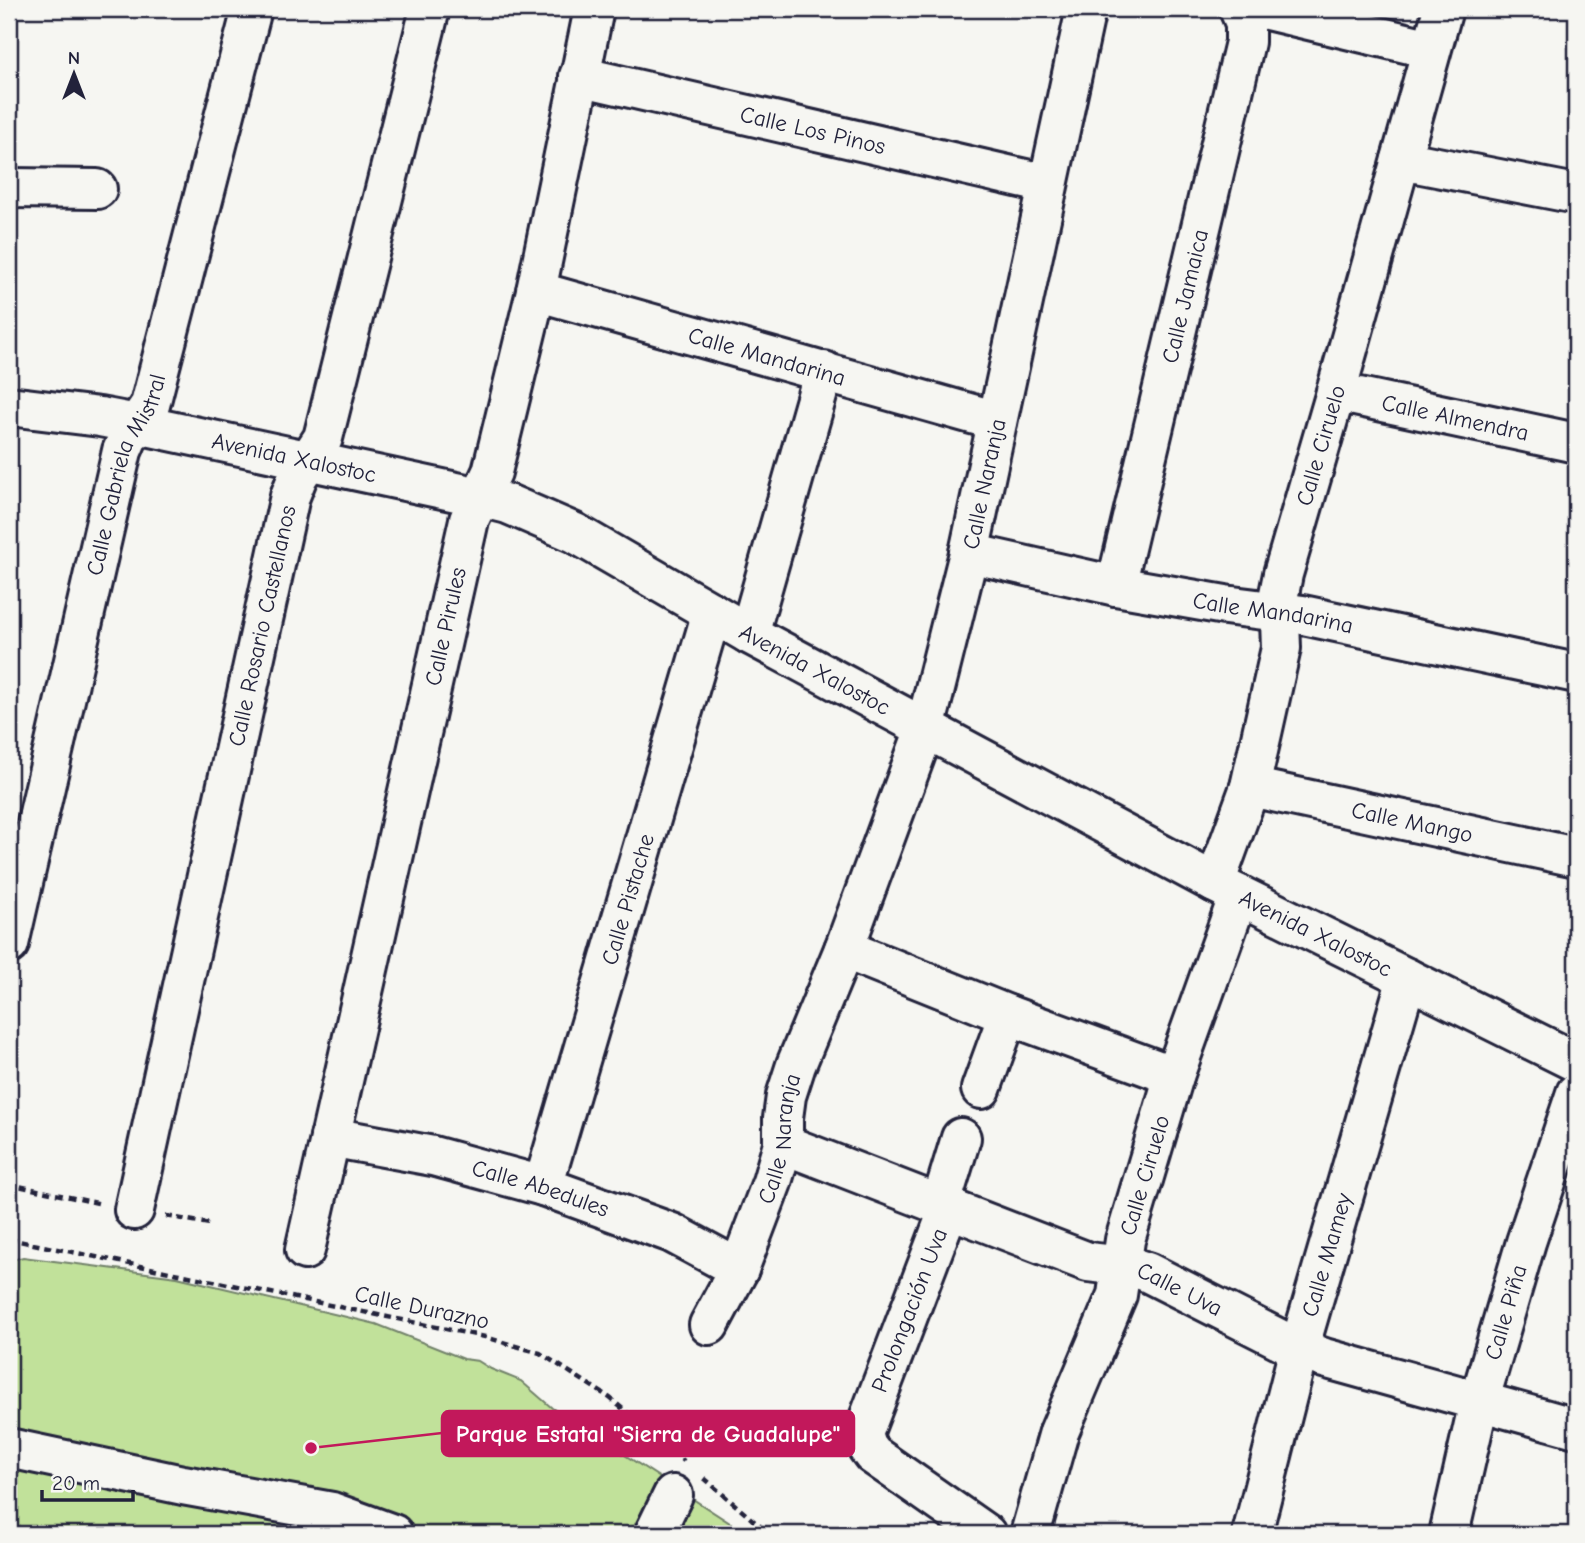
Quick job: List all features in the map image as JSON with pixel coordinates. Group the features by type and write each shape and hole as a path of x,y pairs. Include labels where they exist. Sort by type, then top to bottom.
{"street":[{"name":"Calle Gabriela Mistral","path":"9,944 122,451 150,405 251,9"},
{"name":"Calle Rosario Castellanos","path":"134,1210 290,496 298,476 323,439 429,9"},
{"name":"Calle Pirules","path":"305,1250 469,520 492,472 536,291 594,9"},
{"name":"Calle Naranja","path":"709,1325 739,1269 772,1182 783,1143 786,1096 796,1065 844,949 925,729 970,553 1086,9"},
{"name":"Calle Jamaica","path":"1116,586 1245,43 1245,23 1239,9"},
{"path":"1263,9 1431,49"},
{"name":"Calle Ciruelo","path":"1030,1534 1059,1432 1117,1295 1125,1240 1227,889 1281,648 1282,628 1279,612 1283,573 1443,9"},
{"name":"Calle Los Pinos","path":"579,76 1047,184"},
{"path":"1401,160 1576,194"},
{"path":"9,188 97,189"},
{"name":"Calle Mandarina","path":"536,291 997,421"},
{"path":"749,634 824,371"},
{"name":"Calle Almendra","path":"1336,393 1576,443"},
{"name":"Avenida Xalostoc","path":"9,406 137,424 508,504 575,533 749,634 1227,889 1576,1062"},
{"name":"Calle Mandarina","path":"970,553 1116,586 1303,615 1576,673"},
{"name":"Calle Pistache","path":"543,1186 712,612"},
{"name":"Calle Mango","path":"1250,787 1576,857"},
{"path":"844,949 1174,1076"},
{"name":"Calle Mamey","path":"1252,1534 1299,1349 1407,978"},
{"path":"981,1089 1008,1014"},
{"name":"Calle Piña","path":"1449,1534 1479,1402 1526,1242 1576,1093"},
{"name":"Calle Abedules","path":"330,1137 433,1156 543,1186 672,1233 739,1269"},
{"name":"Prolongación Uva","path":"961,1139 945,1186 943,1224 865,1425 864,1441 873,1455 986,1534"},
{"name":"Calle Uva","path":"783,1143 1088,1262 1147,1272 1299,1349 1576,1428"},
{"path":"9,1448 183,1485 332,1512 393,1534"},
{"path":"654,1534 684,1476"}],"path":[{"name":"Calle Durazno","path":"9,1239 485,1337 540,1353 610,1398 684,1476 769,1534"}],"green space":[{"path":"23,1257 177,1277 376,1324 464,1359 478,1361 521,1381 552,1408 747,1534 9,1534 9,1261"}],"place":[{"name":"Parque Estatal \"Sierra de Guadalupe\"","path":"311,1448"}]}
